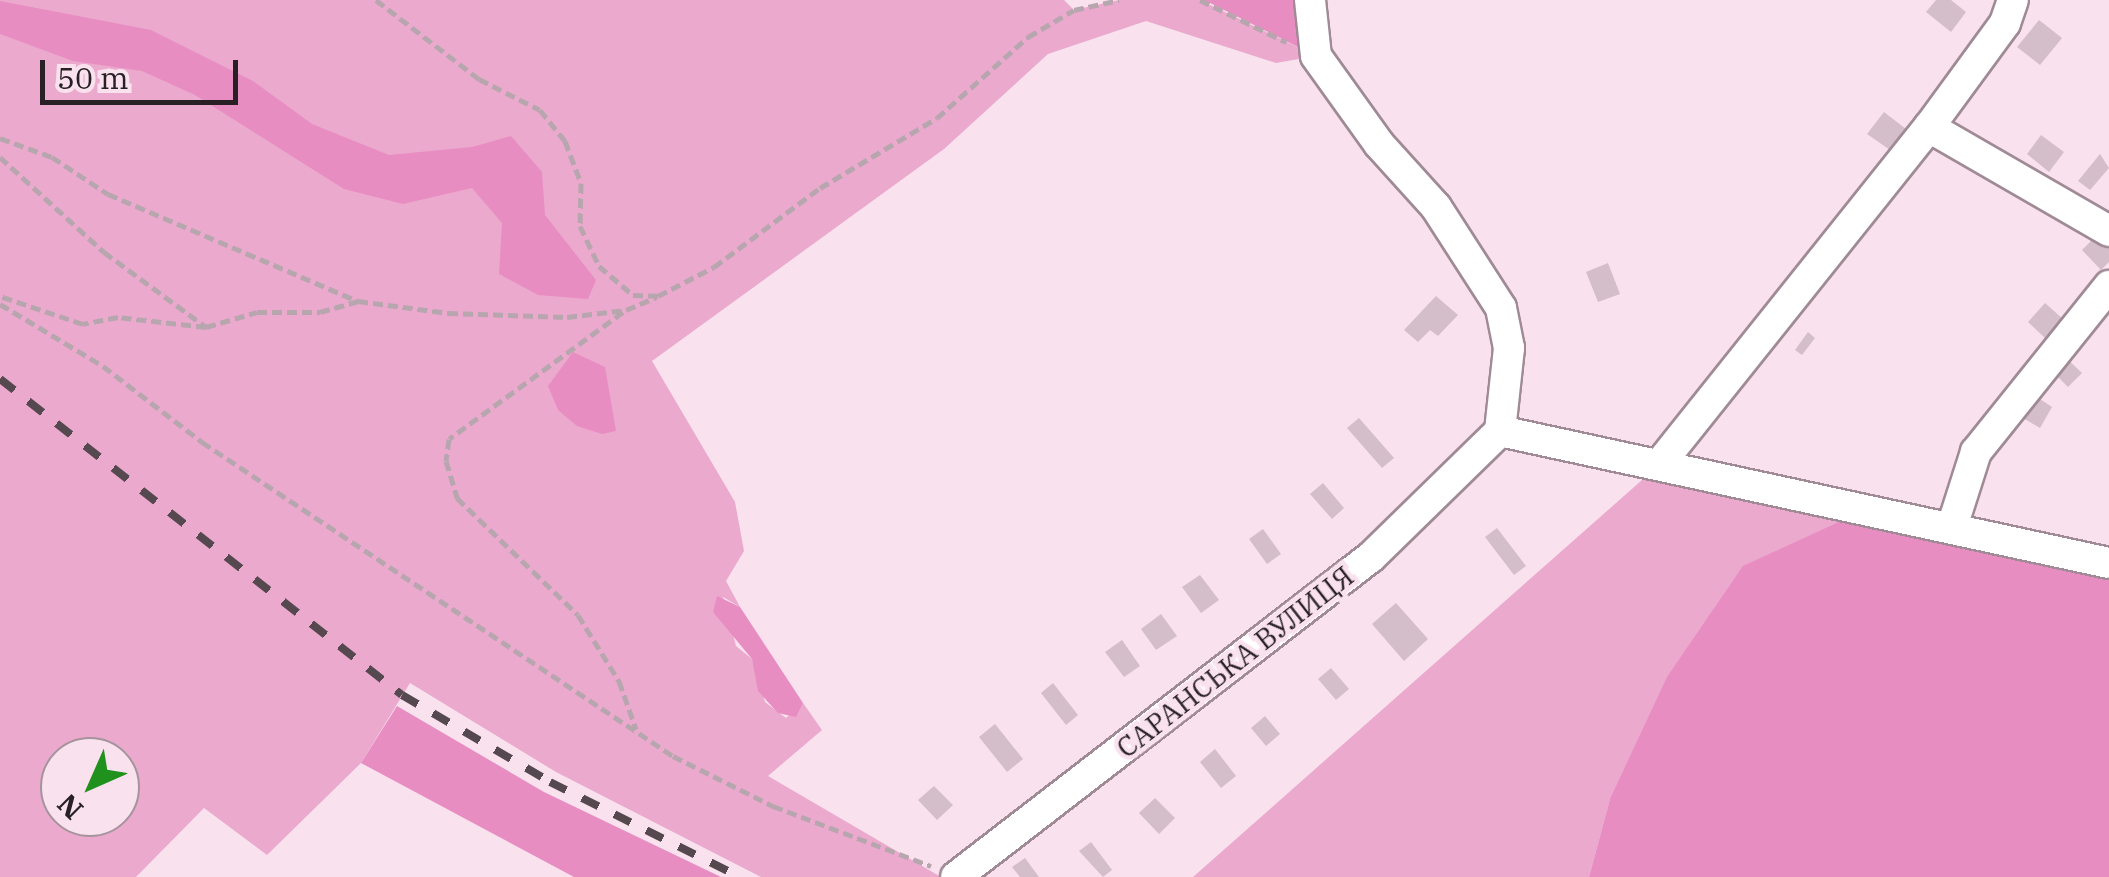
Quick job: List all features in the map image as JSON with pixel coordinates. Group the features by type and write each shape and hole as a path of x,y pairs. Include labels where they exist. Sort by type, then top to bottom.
{"street":[{"path":"1310,0 1316,56 1379,144 1436,207 1501,308 1508,348 1500,431 2109,563"},
{"path":"1659,465 1929,127 2005,23 2013,0"},
{"path":"1929,127 2109,231"},
{"path":"1952,527 1976,452 2109,286"},
{"name":"САРАНСЬКА ВУЛИЦЯ","path":"956,876 1371,557 1500,431"}],"path":[{"path":"376,0 479,79 540,110 565,142 581,183 580,226 599,266 633,295 658,296"},
{"path":"636,732 619,681 578,615 457,498 446,461 449,439 626,310 714,267 820,188 937,118 1028,37 1074,10 1119,0"},
{"path":"1200,0 1316,56"},
{"path":"0,138 52,156 108,194 358,301 527,316 626,310"},
{"path":"0,157 104,252 206,327"},
{"path":"0,296 84,324 118,317 206,327 257,312 320,312 358,301"},
{"path":"0,304 102,366 202,442 636,732 773,806 956,876"}],"shaded area":[{"path":"0,0 1064,0 1074,10 1119,0 1200,0 1316,56 1276,63 1146,21 1048,54 944,149 652,361 735,502 744,551 726,581 740,607 723,597 736,646 752,659 765,702 786,718 803,703 822,730 768,776 941,877 761,877 556,772 410,683 361,763 267,855 204,808 136,877 0,877"},
{"path":"1200,0 1310,0 1316,56 1210,3"},
{"path":"0,1 151,30 253,81 312,124 389,155 472,147 511,136 542,172 545,215 596,280 588,299 538,295 499,274 502,223 472,188 403,204 344,189 195,95 142,71 73,61 0,34"},
{"path":"573,352 605,367 616,431 602,434 577,426 558,410 548,386"},
{"path":"1659,465 1869,508 1610,799 1589,877 1193,877"},
{"path":"1869,508 2109,563 2109,877 1589,877 1610,799 1667,677 1743,566"},
{"path":"717,596 740,607 803,703 796,717 778,713 758,691 752,659 713,612"},
{"path":"397,706 544,792 721,877 574,877 361,763"}],"building":[{"path":"1936,0 1951,0 1966,12 1951,32 1926,12"},
{"path":"2039,20 2062,38 2040,65 2017,47"},
{"path":"1884,112 1906,129 1890,150 1867,134"},
{"path":"2041,135 2064,152 2049,172 2027,154"},
{"path":"2100,154 2109,168 2090,190 2078,181"},
{"path":"2101,231 2109,239 2109,262 2101,270 2082,250"},
{"path":"1608,263 1620,294 1598,302 1586,272"},
{"path":"1436,296 1458,315 1438,336 1430,330 1418,342 1404,330"},
{"path":"2045,303 2063,319 2045,338 2028,322"},
{"path":"1808,332 1815,338 1802,355 1795,350"},
{"path":"2063,355 2082,373 2068,387 2050,369"},
{"path":"2031,393 2052,407 2040,428 2018,415"},
{"path":"1359,418 1394,458 1382,468 1347,428"},
{"path":"1323,483 1344,508 1332,519 1310,494"},
{"path":"1497,528 1526,566 1514,575 1485,537"},
{"path":"1263,529 1281,554 1267,564 1249,539"},
{"path":"1200,575 1219,600 1201,613 1182,587"},
{"path":"1396,603 1428,639 1404,661 1372,624"},
{"path":"1161,614 1177,636 1156,650 1141,629"},
{"path":"1122,640 1140,666 1124,677 1105,652"},
{"path":"1331,668 1349,689 1336,700 1318,679"},
{"path":"1053,683 1078,715 1066,725 1041,693"},
{"path":"1265,716 1280,734 1266,746 1251,728"},
{"path":"995,724 1023,759 1007,772 979,737"},
{"path":"1215,749 1236,776 1221,788 1200,762"},
{"path":"934,786 953,805 937,820 918,800"},
{"path":"1155,798 1175,818 1159,834 1139,813"},
{"path":"1091,842 1112,870 1103,877 1079,851"},
{"path":"1025,858 1039,877 1020,877 1012,867"}],"railway":[{"path":"0,379 402,695 550,782 740,877"}]}
